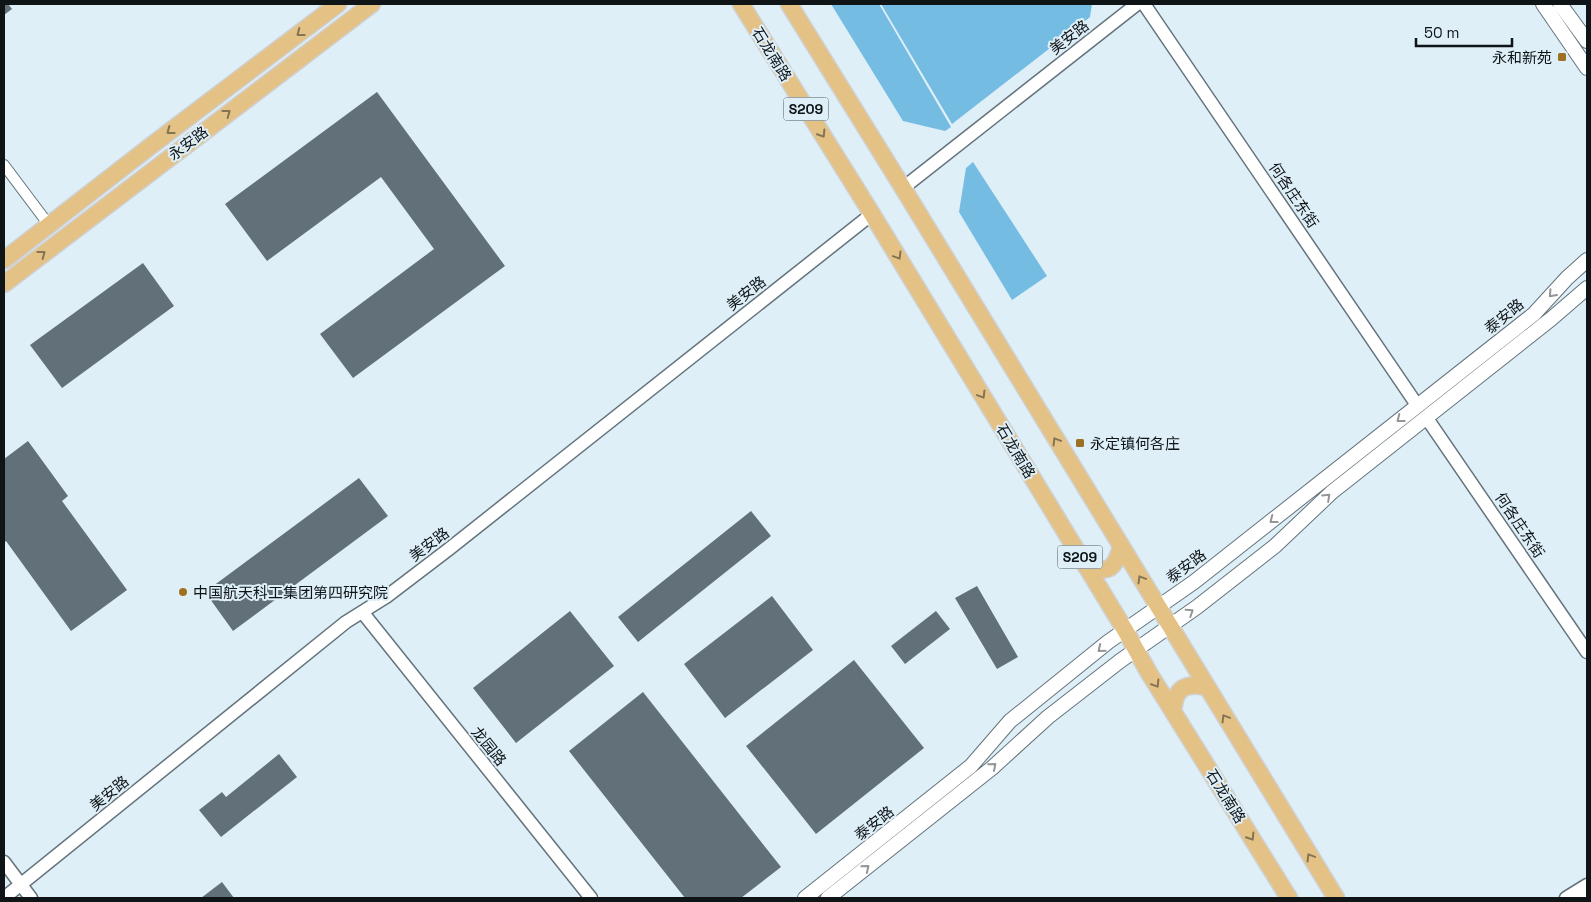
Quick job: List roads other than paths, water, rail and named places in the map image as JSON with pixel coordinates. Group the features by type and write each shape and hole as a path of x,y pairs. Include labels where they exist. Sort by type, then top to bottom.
{"main road":[{"name":"永安路","path":"4,260 338,4"},
{"name":"永安路","path":"4,284 372,4"},
{"name":"石龙南路","path":"741,4 872,214 1173,711 1289,898"},
{"name":"S209","path":"789,4 1336,898"},
{"path":"1543,4 1587,68"},
{"path":"1560,4 1587,40"},
{"name":"泰安路","path":"805,898 971,766 1010,721 1125,630 1194,582 1534,314 1567,278 1587,260"},
{"name":"泰安路","path":"828,898 992,768 1048,717 1136,650 1198,607 1275,546 1332,492 1551,319 1587,288"},
{"path":"1085,566 1106,570 1115,565 1121,547"},
{"path":"1173,711 1174,700 1179,691 1186,686 1196,684 1206,686"}],"street":[{"name":"美安路","path":"903,188 1137,4"},
{"name":"何各庄东街","path":"1144,4 1417,405"},
{"path":"4,165 49,226"},
{"name":"美安路","path":"7,894 346,622 363,613 449,550 872,214"},
{"name":"何各庄东街","path":"1426,417 1587,652"},
{"name":"龙园路","path":"363,613 591,898"},
{"path":"4,862 31,898"},
{"path":"1566,898 1587,884"},
{"path":"1582,898 1587,895"}],"place":[{"name":"永和新苑","path":"1562,57"},
{"name":"永定镇何各庄","path":"1080,443"},
{"name":"中国航天科工集团第四研究院","path":"183,592"}]}
